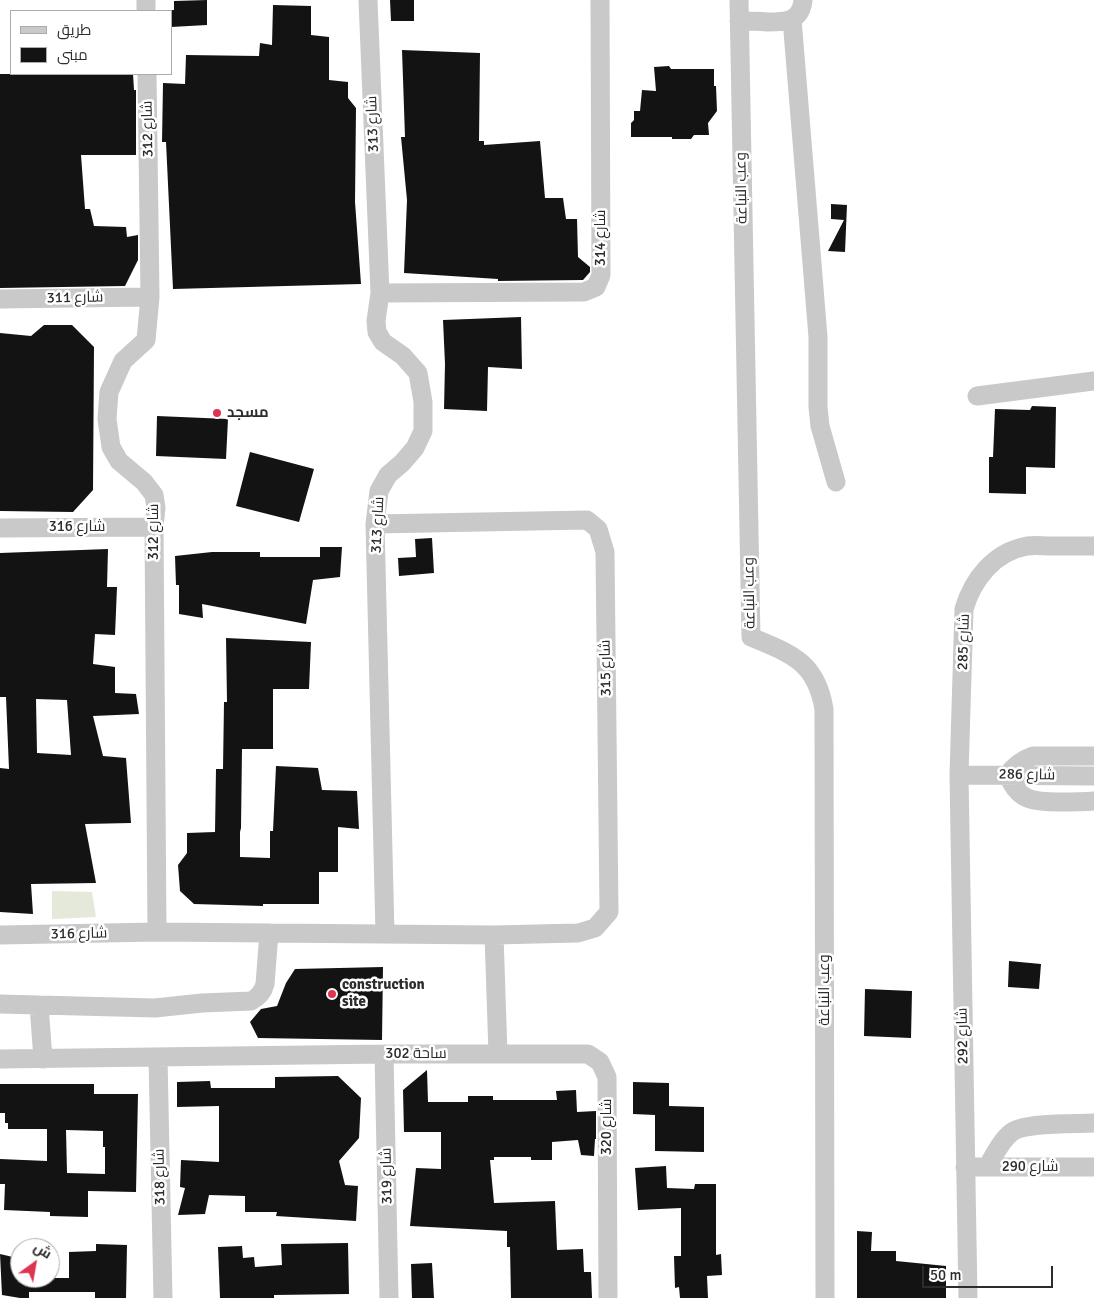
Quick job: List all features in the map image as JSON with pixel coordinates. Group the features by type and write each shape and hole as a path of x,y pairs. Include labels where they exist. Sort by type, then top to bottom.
{"street":[{"name":"شارع 313","path":"368,0 380,293 376,321 377,332 383,342 403,356 418,374 423,402 422,431 415,448 388,475 379,491 375,524 385,934"},
{"name":"شارع 314","path":"380,293 584,292 596,287 602,275 600,0"},
{"name":"وعب النباعة","path":"739,0 751,637 782,650 807,668 816,680 822,694 824,709 825,1298"},
{"path":"739,21 782,22 792,19 798,15 803,0"},
{"path":"792,19 818,337 818,407 820,426 836,482"},
{"name":"شارع 312","path":"147,75 150,297 146,340 123,361 109,392 107,419 111,447 119,462 144,482 154,495 156,508 154,527 157,932"},
{"name":"شارع 311","path":"0,299 150,297"},
{"path":"977,396 1094,381"},
{"name":"شارع 315","path":"375,524 587,520 598,529 603,545 605,552 609,912 595,928 578,933 494,935"},
{"name":"شارع 316","path":"0,528 154,527"},
{"name":"شارع 285","path":"959,775 964,609 976,582 996,560 1018,549 1029,546 1094,546"},
{"path":"1094,756 1033,756 1018,763 1012,768 1008,776 1018,793 1036,802 1094,802"},
{"name":"شارع 286","path":"959,775 1094,776"},
{"name":"شارع 292","path":"959,775 968,1298"},
{"path":"157,932 494,935 498,1054"},
{"name":"شارع 316","path":"0,935 157,932"},
{"path":"0,1004 155,1008 202,1003 251,1001 261,995 264,990 269,933"},
{"path":"39,1005 43,1059"},
{"name":"شارع 319","path":"384,1054 389,1298"},
{"name":"ساحة 302","path":"0,1059 498,1054"},
{"name":"شارع 320","path":"498,1054 588,1054 600,1062 607,1077 608,1298"},
{"name":"شارع 318","path":"158,1057 163,1298"},
{"path":"987,1167 1007,1137 1018,1128 1094,1123"},
{"name":"شارع 290","path":"965,1167 1094,1167"}],"shaded area":[{"path":"52,891 92,892 96,917 52,919"}],"building":[{"path":"207,0 207,25 172,27 174,1"},
{"path":"390,0 414,0 414,21 391,21"},
{"path":"273,5 311,6 311,35 329,37 329,80 348,82 348,98 356,108 355,202 361,284 173,289 166,142 162,142 163,83 185,84 186,55 259,56 260,43 272,45"},
{"path":"402,50 480,53 479,141 484,141 484,145 540,141 545,198 563,198 566,219 577,219 578,257 590,267 590,272 583,280 498,281 498,279 404,273 407,200 401,137 405,137"},
{"path":"669,66 671,69 714,69 717,111 708,123 709,135 694,135 691,139 631,137 631,123 634,120 634,111 640,111 642,90 656,91 654,67"},
{"path":"0,74 133,75 134,90 136,90 136,155 81,155 85,209 90,209 94,226 126,227 127,237 138,235 138,260 125,286 0,288"},
{"path":"831,204 847,205 845,252 828,251 844,220 831,219"},
{"path":"521,317 522,369 488,367 487,411 444,409 445,364 443,320"},
{"path":"44,325 72,325 94,347 93,490 73,512 0,511 0,333 31,336"},
{"path":"1032,406 1056,407 1055,468 1026,467 1026,494 989,493 989,457 993,457 995,409 1030,410"},
{"path":"157,416 228,419 226,459 156,456"},
{"path":"250,452 314,469 299,522 236,506"},
{"path":"432,538 434,573 399,576 398,558 416,557 415,539"},
{"path":"320,547 342,547 340,577 313,580 306,624 202,604 203,618 179,614 179,585 176,585 175,556 212,552 260,552 260,557 320,557"},
{"path":"108,549 107,587 117,587 115,635 95,634 93,664 115,667 115,693 136,694 139,714 93,716 103,756 126,758 131,823 85,824 96,883 31,884 33,914 0,912 0,768 9,769 6,697 0,697 0,553","holes":["36,699 67,700 71,755 37,753"]},
{"path":"226,638 311,642 309,689 273,689 273,749 242,749 240,857 270,858 270,831 273,831 276,766 318,768 322,790 357,791 359,829 338,827 338,872 319,872 319,904 263,904 263,906 194,904 180,891 178,865 187,853 187,833 215,832 216,769 223,769 224,702 227,702"},
{"path":"1009,961 1041,964 1039,989 1008,987"},
{"name":"construction site","path":"383,967 382,1040 258,1038 250,1022 261,1009 277,1006 286,983 295,969"},
{"path":"865,989 912,991 911,1038 864,1036"},
{"path":"427,1070 428,1102 468,1102 468,1096 493,1096 493,1100 557,1100 556,1091 576,1090 577,1112 596,1111 594,1156 581,1155 578,1140 552,1142 552,1160 531,1160 531,1157 494,1157 494,1160 490,1160 494,1203 555,1201 557,1250 583,1249 584,1272 591,1272 592,1298 511,1298 510,1247 507,1247 507,1231 410,1226 416,1168 441,1169 441,1132 404,1132 403,1090"},
{"path":"338,1076 361,1098 359,1138 339,1161 345,1185 358,1186 356,1221 276,1216 277,1212 245,1212 245,1196 209,1195 205,1214 178,1215 185,1188 180,1187 181,1160 219,1162 219,1106 177,1107 177,1082 210,1081 211,1088 275,1088 275,1077"},
{"path":"633,1082 669,1083 669,1106 704,1107 704,1152 655,1151 655,1115 633,1114"},
{"path":"0,1084 94,1084 94,1094 138,1094 136,1192 88,1191 88,1217 50,1216 50,1212 4,1210 5,1184 0,1184 0,1159 47,1161 47,1129 8,1129 8,1123 5,1123 5,1113 0,1113","holes":["66,1130 103,1131 105,1174 67,1173"]},
{"path":"666,1166 667,1188 694,1189 695,1184 716,1184 716,1255 721,1254 722,1275 707,1276 708,1298 680,1298 679,1287 675,1288 674,1256 681,1256 681,1208 638,1210 635,1168"},
{"path":"857,1231 872,1232 871,1251 896,1251 896,1261 946,1266 946,1298 857,1298"},
{"path":"348,1243 349,1294 274,1295 274,1298 220,1298 218,1247 242,1246 243,1258 254,1257 255,1267 282,1265 281,1244"},
{"path":"96,1244 127,1245 126,1298 95,1298 95,1292 29,1292 29,1298 2,1295 0,1254 10,1256 10,1288 60,1288 60,1278 69,1278 69,1252 96,1251"},
{"path":"432,1263 434,1298 412,1298 411,1264"}],"place":[{"name":"مسجد","path":"217,413"},
{"name":"construction site","path":"332,994"}]}
